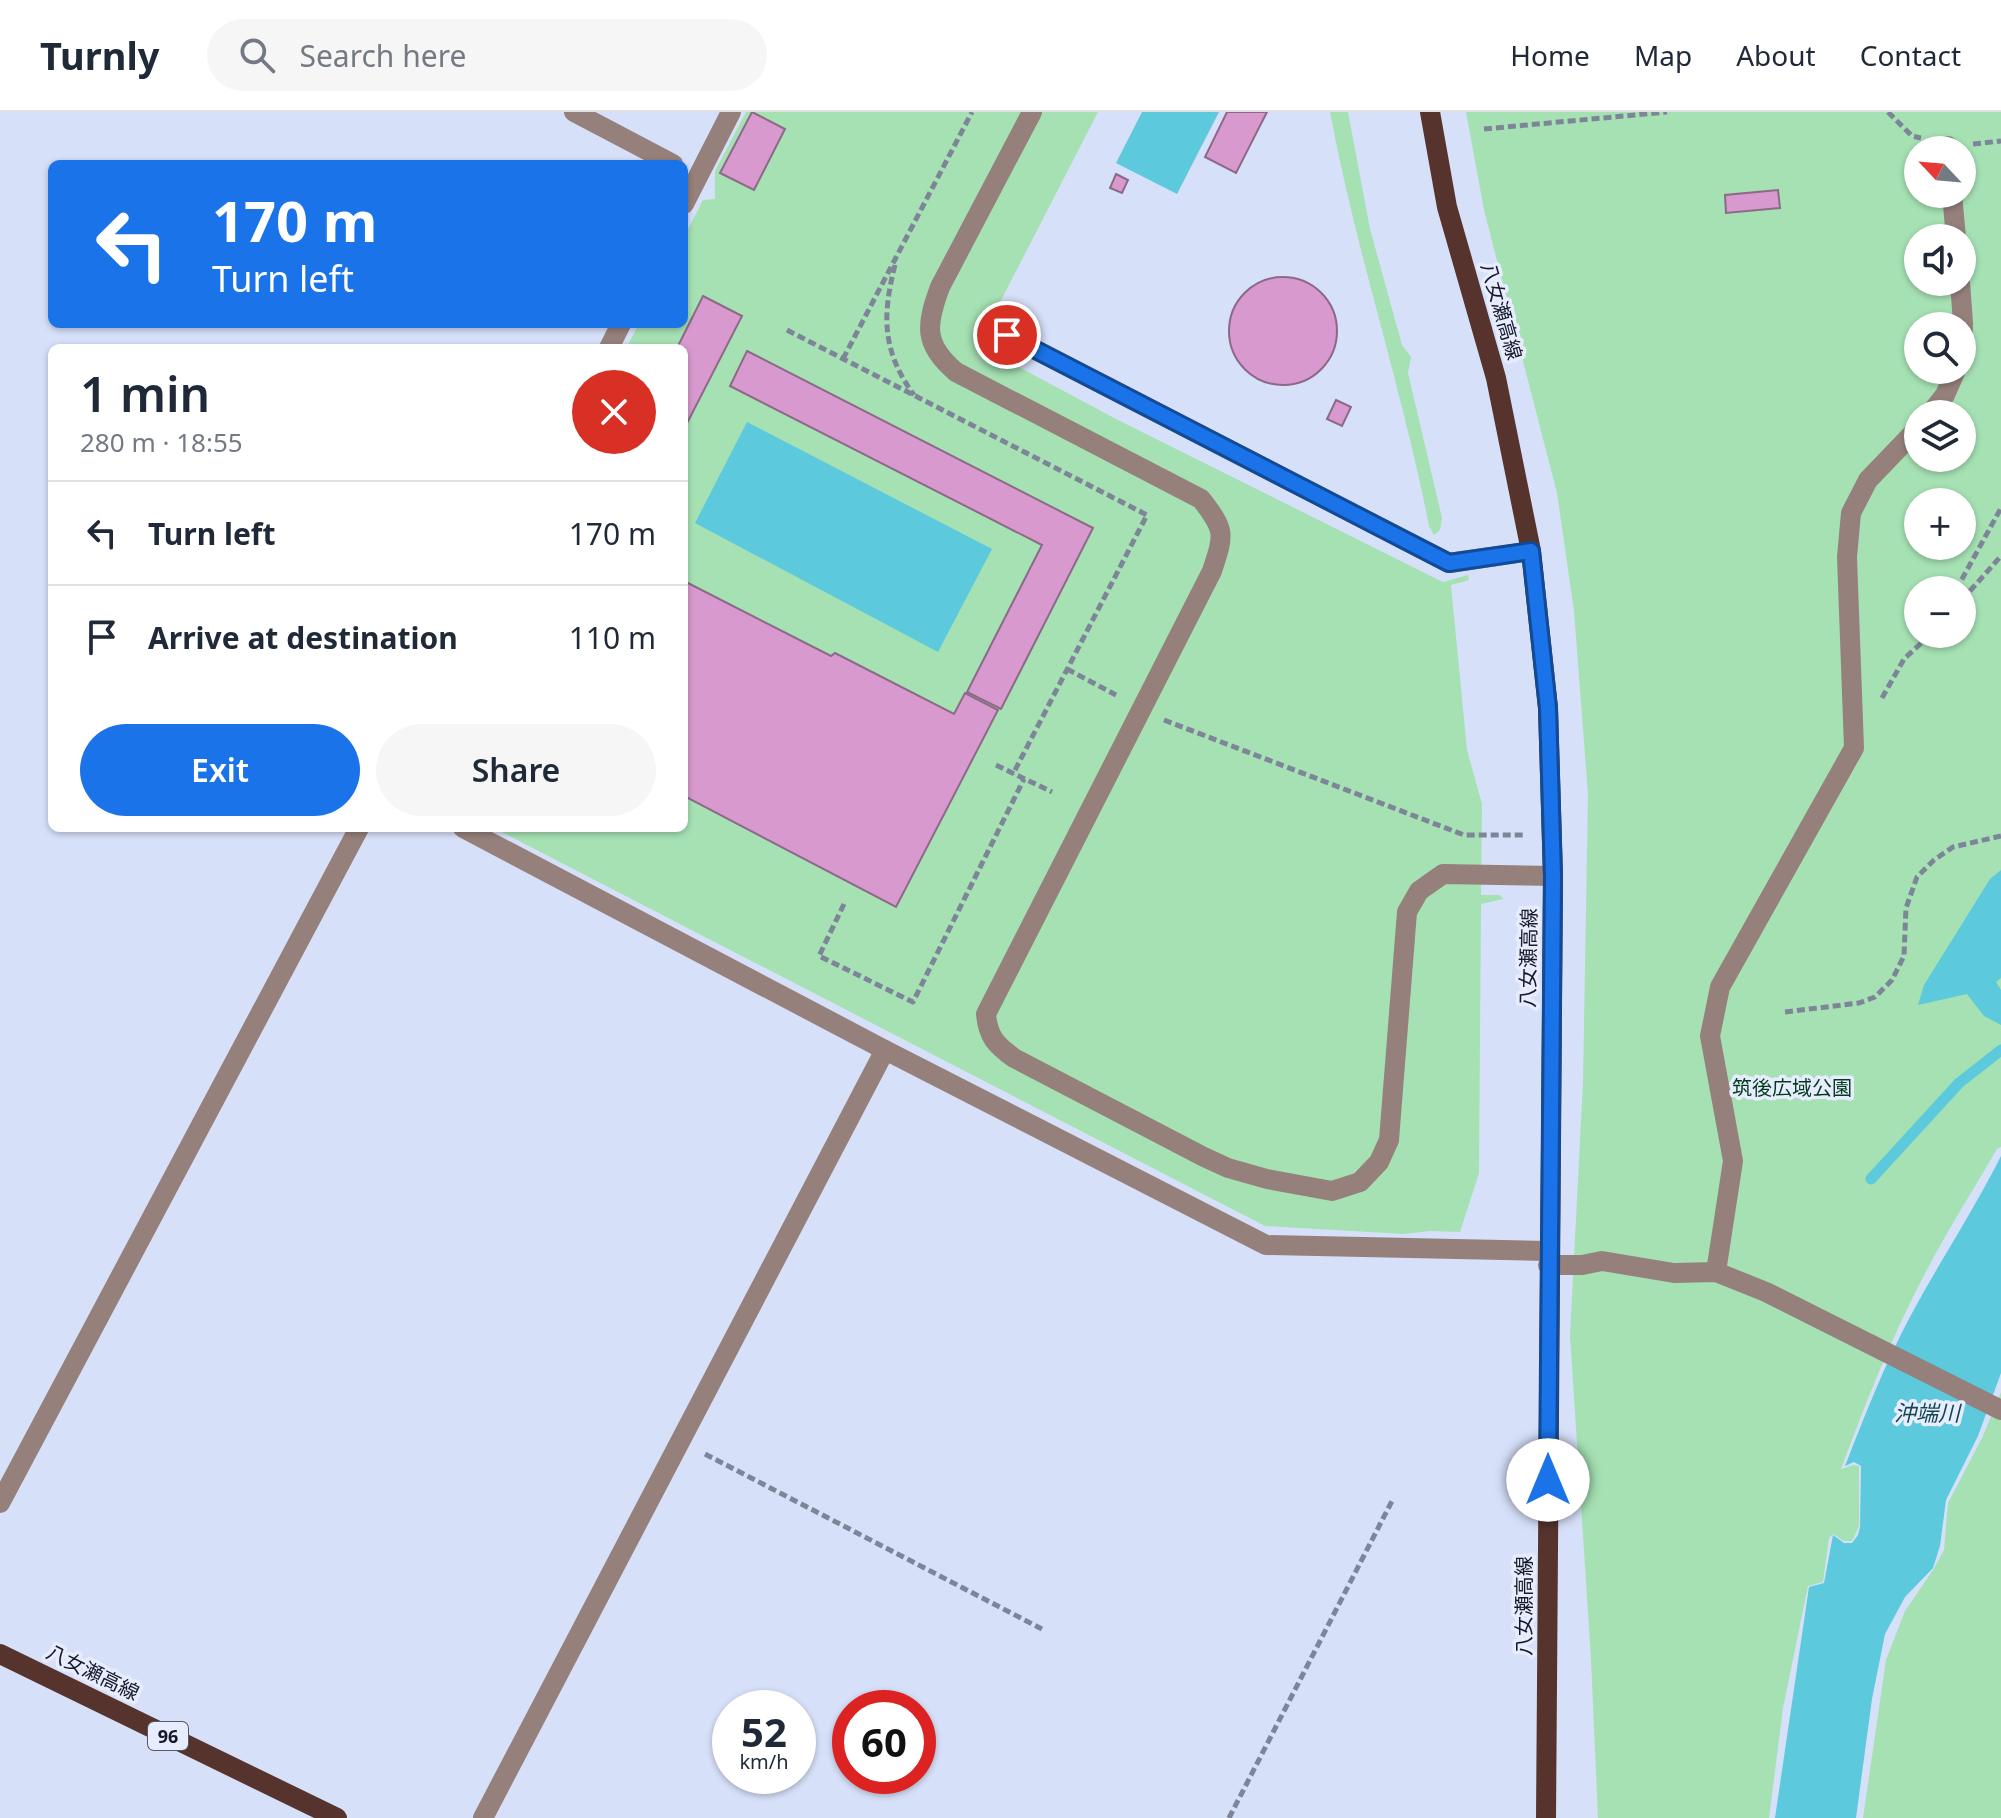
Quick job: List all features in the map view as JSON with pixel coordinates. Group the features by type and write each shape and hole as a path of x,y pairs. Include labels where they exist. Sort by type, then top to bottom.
{"main road":[{"name":"八女瀬高線","path":"1430,112 1447,207 1496,378 1531,551 1548,708 1553,876 1546,1818"},
{"name":"八女瀬高線","path":"0,1654 337,1818"}],"street":[{"path":"574,112 665,160"},
{"path":"691,173 731,112"},
{"path":"1032,112 940,287 930,315 929,338 941,359 956,372 1201,499 1219,522 1222,541 1212,571 986,1014 987,1032 996,1046 1228,1168 1332,1191 1360,1182 1379,1162 1389,1140 1407,912 1419,891 1443,874 1553,876"},
{"path":"1007,335 1449,563 1531,551"},
{"path":"1716,1272 1733,1161 1710,1036 1720,987 1854,748 1847,557 1851,513 1868,480 1904,443"},
{"path":"0,1503 357,832"},
{"path":"471,832 885,1050 1266,1245 1548,1258 1582,1265 1602,1261 1674,1273 1716,1272 1766,1292 2001,1410"},
{"path":"483,1818 885,1050"}],"path":[{"path":"843,359 972,112"},
{"path":"1484,129 1667,112"},
{"path":"898,254 885,315 887,337 892,357 914,396"},
{"path":"787,330 1147,515 1013,774"},
{"path":"1964,576 2001,508"},
{"path":"1976,584 2001,556"},
{"path":"1854,748 1904,659 1916,648"},
{"path":"1067,669 1116,695"},
{"path":"1163,720 1464,835 1524,835"},
{"path":"996,765 1052,792"},
{"path":"844,904 819,956 913,1002 1024,779"},
{"path":"1785,1012 1859,1003 1875,997 1892,980 1904,956 1906,908 1917,877 1953,847 2001,836"},
{"path":"680,1441 1042,1629"},
{"path":"1229,1818 1392,1501"}],"green space":[{"path":"746,112 1098,112 978,345 1116,419 1443,582 1468,575 1469,580 1451,585 1467,750 1482,804 1481,895 1500,895 1503,899 1481,904 1479,1173 1460,1232 1404,1234 1265,1226 502,832 688,832 688,344 628,344 637,328 688,328 688,229 703,200 715,199 715,171"},
{"path":"1330,112 1348,112 1370,229 1402,345 1411,357 1408,373 1442,518 1440,530 1434,535 1429,526"},
{"name":"筑後広域公園","path":"1466,112 2001,112 2001,1147 1954,1221 1904,1315 1841,1469 1859,1466 1859,1526 1852,1541 1844,1541 1833,1534 1829,1538 1823,1582 1808,1586 1783,1708 1769,1818 1598,1818 1570,1336 1583,1082 1588,794 1574,611 1557,493 1484,210"},
{"path":"2001,1392 2001,1818 1863,1818 1886,1660 1905,1611 1944,1550 1948,1503 1982,1438"}],"water":[{"path":"1142,112 1219,112 1177,194 1116,163"},
{"path":"747,422 992,549 938,652 695,523"},
{"path":"2001,870 2001,978 1996,982 2001,990 2001,1025 1984,1016 1967,994 1918,1005 1924,985 1990,879"},
{"name":"沖端川","path":"2001,1156 2001,1373 1978,1436 1946,1500 1940,1546 1933,1568 1905,1597 1885,1634 1872,1699 1856,1818 1775,1818 1809,1587 1824,1583 1833,1535 1844,1543 1852,1543 1860,1527 1861,1466 1854,1462 1845,1466 1902,1333"}],"building":[{"path":"752,112 785,129 754,190 720,173"},
{"path":"1227,112 1267,112 1236,173 1205,157"},
{"path":"1116,174 1128,180 1122,193 1110,188"},
{"path":"1778,190 1780,208 1726,213 1725,195"},
{"path":"1283,277 1304,281 1321,293 1333,310 1337,331 1333,352 1321,369 1304,381 1283,385 1262,381 1245,369 1233,352 1229,331 1233,310 1245,293 1262,281"},
{"path":"703,296 742,316 688,421 688,344 679,344"},
{"path":"747,351 1093,528 1001,709 967,692 1042,545 730,386"},
{"path":"1336,400 1351,407 1342,426 1327,419"},
{"path":"688,583 954,714 965,693 998,710 896,907 688,798"}],"waterway":[{"path":"1871,1179 1959,1083 2001,1050"}],"route":[{"path":"1007,335 1449,563 1531,551 1548,708 1553,876 1548,1480"}]}
